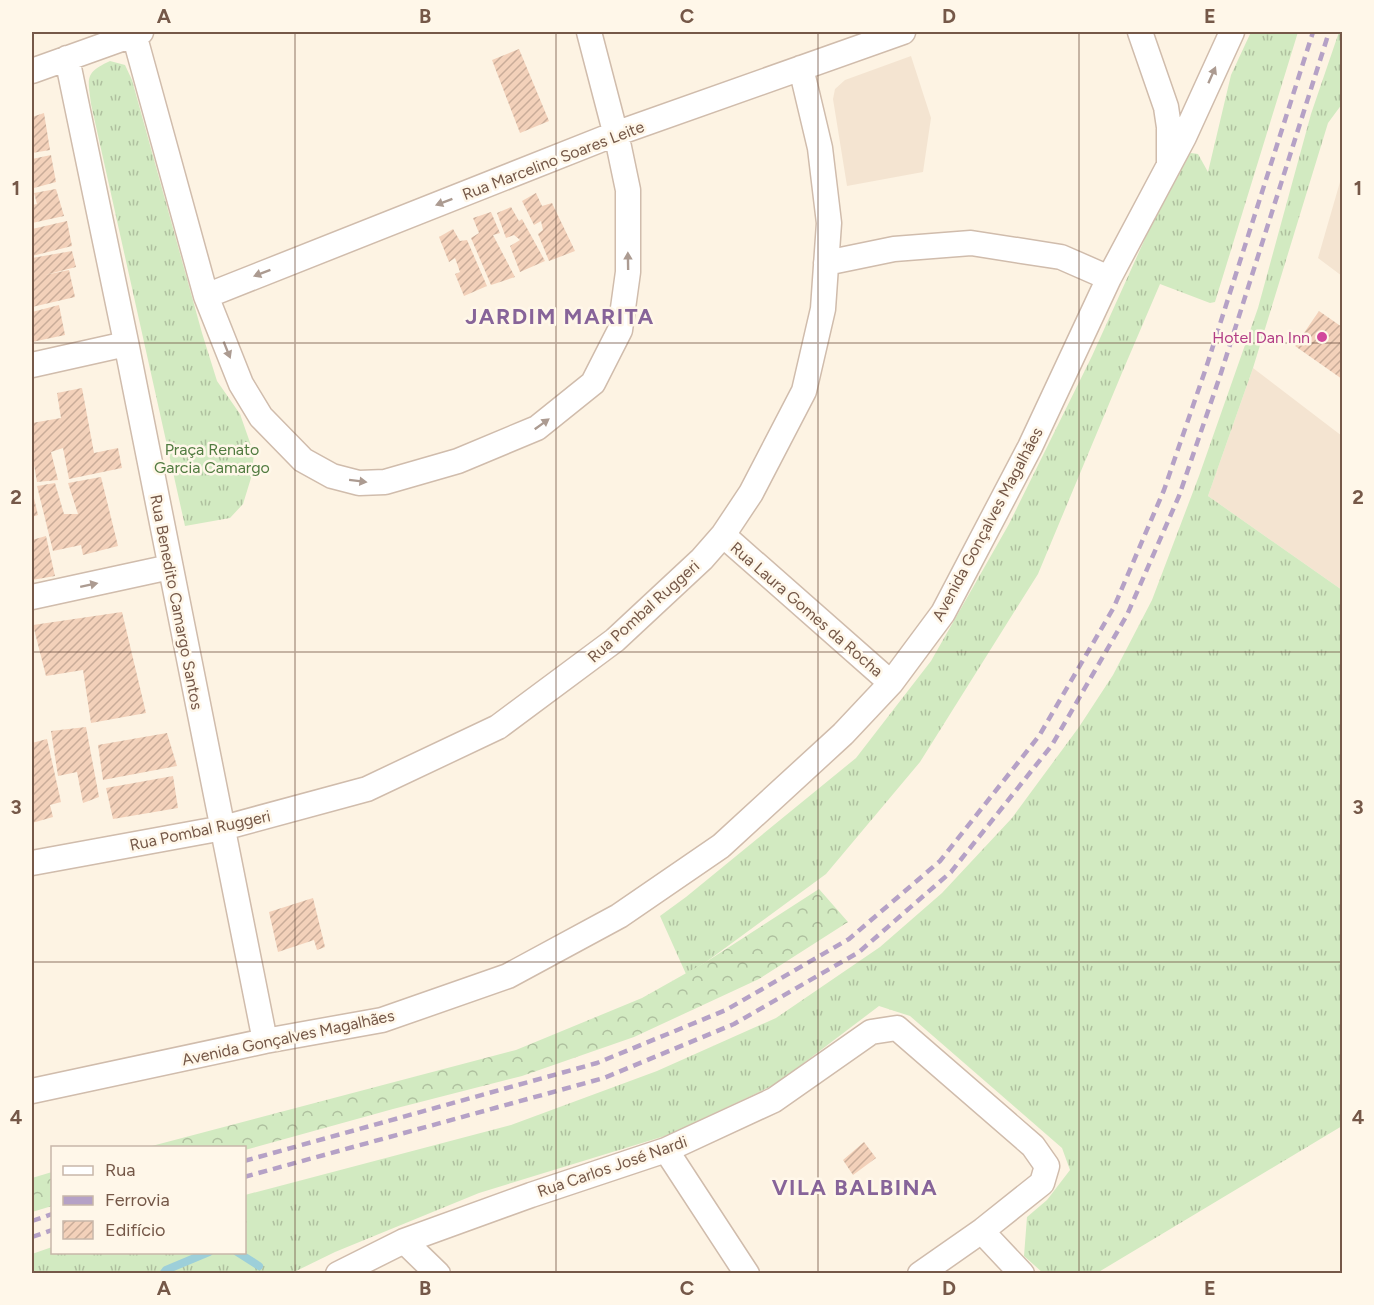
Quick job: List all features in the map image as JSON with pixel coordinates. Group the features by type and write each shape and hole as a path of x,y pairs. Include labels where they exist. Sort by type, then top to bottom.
{"street":[{"path":"32,71 137,33 206,296 241,384 261,417 303,460 332,476 359,483 385,482 458,461 537,429 593,383 620,330 628,272 628,190 589,32"},
{"name":"Rua Marcelino Soares Leite","path":"206,296 615,134 903,32"},
{"path":"1140,32 1166,107 1169,127 1169,165"},
{"name":"Avenida Gonçalves Magalhães","path":"32,1092 265,1041 382,1020 508,976 619,916 721,846 843,734 891,683 943,613 1030,447 1109,278 1185,137 1232,32"},
{"name":"Rua Benedito Camargo Santos","path":"67,58 265,1041"},
{"name":"Rua Pombal Ruggeri","path":"32,864 223,828 367,789 498,728 615,640 702,559 723,535 751,493 804,391 823,309 829,223 820,148 801,68"},
{"path":"1155,77 1198,106"},
{"path":"826,262 894,249 971,243 1061,257 1109,278"},
{"path":"32,364 117,346 126,342"},
{"name":"Rua Laura Gomes da Rocha","path":"723,535 891,683"},
{"path":"32,597 170,567"},
{"name":"Rua Carlos José Nardi","path":"338,1274 404,1241 666,1150 774,1100 871,1032 897,1028 1033,1146 1047,1166 1042,1183 983,1230"},
{"path":"666,1150 747,1274"},
{"path":"920,1274 983,1230 1018,1269"},
{"path":"404,1241 438,1274"}],"shaded area":[{"path":"911,56 931,118 923,172 847,186 833,99 835,89 845,80"},
{"path":"1340,182 1342,184 1342,276 1318,258"},
{"path":"1253,368 1342,436 1342,590 1208,496"}],"green space":[{"path":"1251,32 1298,32 1215,302 1210,303 1160,284 1038,574 920,762 826,874 706,962 686,974 660,916 856,758 931,661 1009,524 1092,356 1181,159 1191,153 1198,154 1208,172 1231,75"},
{"path":"1339,32 1342,32 1342,104 1328,123 1253,368 1208,496 1342,590 1342,1126 1097,1273 1043,1273 1024,1256 1027,1217 1047,1200 1070,1170 1062,1148 910,1016 879,1006 776,1084 668,1135 479,1193 335,1252 292,1273 32,1274 32,1254 51,1247 51,1254 246,1254 246,1195 511,1125 657,1071 776,1018 880,947 942,893 1012,818 1079,727 1113,675 1152,600 1199,476 1258,308 1311,114"},
{"name":"Praça Renato Garcia Camargo","path":"110,61 125,65 132,80 217,381 240,414 254,454 251,478 243,504 230,518 185,526 91,104 90,77 96,69"},
{"path":"819,889 848,922 759,979 634,1037 522,1076 246,1150 246,1146 152,1146 516,1050 642,998 706,962"},
{"path":"51,1172 51,1206 32,1212 32,1178"}],"building":[{"path":"519,49 549,121 520,133 492,60"},
{"path":"44,113 50,150 32,153 32,117"},
{"path":"51,155 56,182 34,188 32,159"},
{"path":"56,189 64,216 32,223 32,205 37,204 34,193"},
{"path":"536,193 542,206 552,203 575,251 549,261 538,234 543,230 541,221 534,225 522,201"},
{"path":"511,207 519,221 522,219 545,261 520,272 510,246 520,240 514,235 506,238 497,213"},
{"path":"491,212 500,233 493,235 515,277 491,285 471,238 479,233 473,218"},
{"path":"67,221 72,246 32,256 32,229"},
{"path":"453,229 460,241 467,240 487,286 464,296 455,274 460,272 455,258 449,262 439,237"},
{"path":"72,251 76,267 45,275 69,270 75,297 32,307 32,258"},
{"path":"59,305 65,335 32,342 32,312"},
{"name":"Hotel Dan Inn","path":"1319,311 1342,327 1342,379 1295,346"},
{"path":"82,388 94,453 118,448 122,468 69,479 63,448 51,452 58,480 37,482 32,453 32,423 61,418 57,393"},
{"path":"101,477 118,546 83,555 81,545 53,551 37,486 55,483 64,514 78,514 68,483"},
{"path":"32,490 38,515 32,517"},
{"path":"46,536 55,576 32,580 32,540"},
{"path":"122,612 146,713 91,723 83,670 46,676 33,625"},
{"path":"86,727 99,797 83,803 77,772 58,776 51,731"},
{"path":"167,733 177,766 103,780 98,745"},
{"path":"47,739 61,802 50,805 53,817 32,823 32,743"},
{"path":"173,776 178,808 113,819 106,788"},
{"path":"313,898 325,947 317,950 314,940 278,952 269,912"},
{"path":"864,1142 876,1158 853,1175 843,1160"}],"waterway":[{"path":"163,1274 166,1270 204,1254"},
{"path":"240,1254 259,1266"}],"railway":[{"path":"246,1160 597,1063 726,1010 849,939 940,861 1039,736 1114,607 1164,490 1206,368 1313,32"},
{"path":"246,1176 604,1078 734,1024 859,952 951,872 1052,745 1127,615 1179,496 1221,373 1329,32"},
{"path":"32,1221 51,1214"},
{"path":"32,1237 51,1230"}],"place":[{"name":"Hotel Dan Inn","path":"1322,337"}],"district":[{"name":"JARDIM MARITA","path":"560,316"},
{"name":"VILA BALBINA","path":"855,1187"}]}
